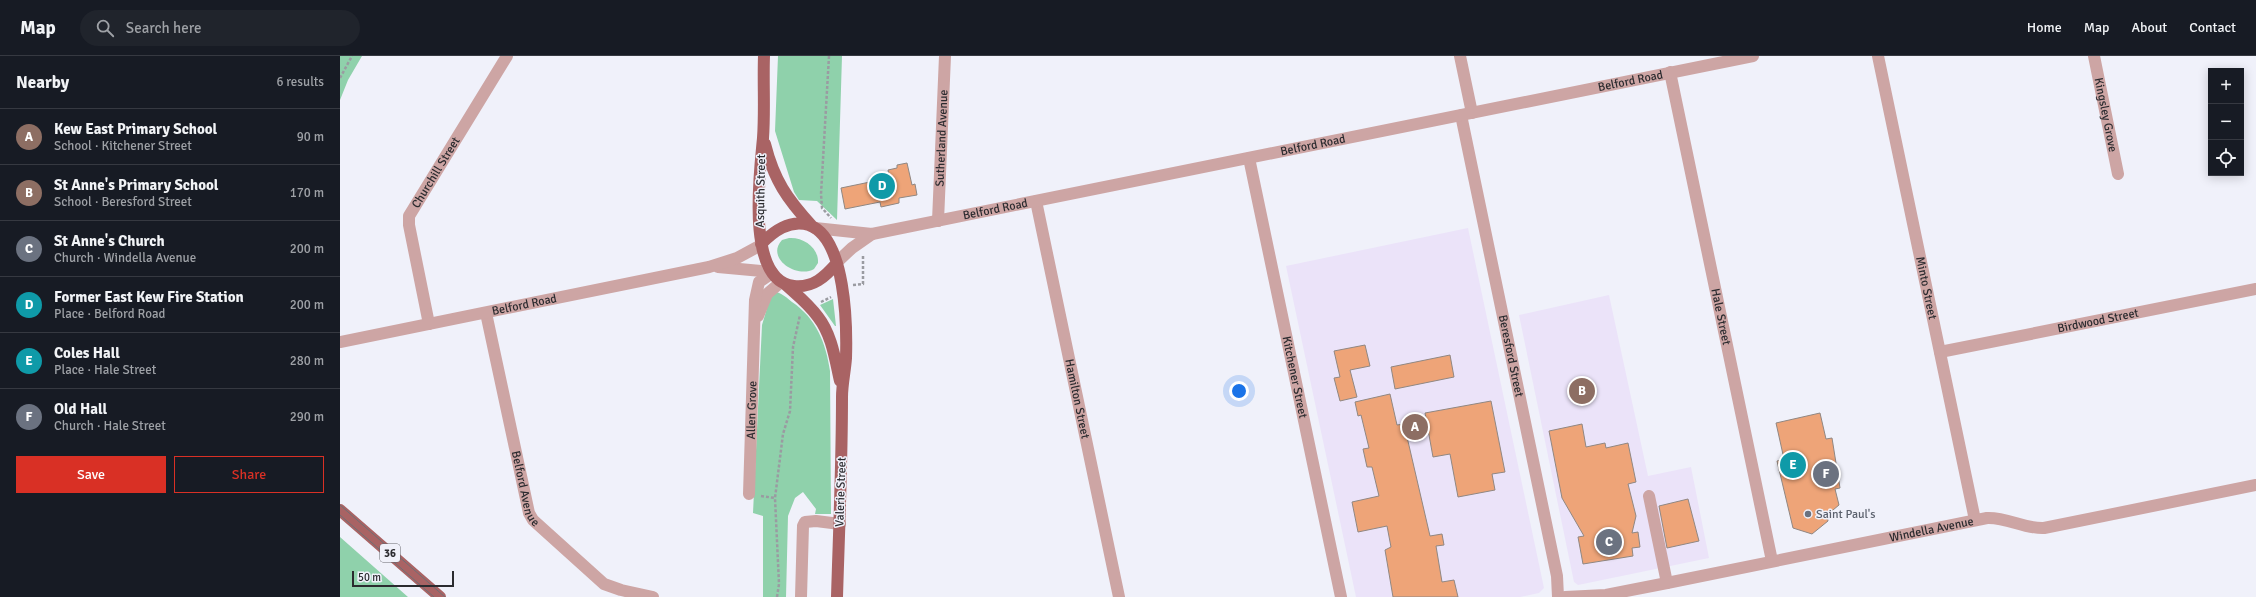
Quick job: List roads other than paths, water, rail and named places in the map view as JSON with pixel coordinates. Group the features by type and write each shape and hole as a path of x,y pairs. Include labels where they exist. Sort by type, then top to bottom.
{"main road":[{"name":"Asquith Street","path":"761,244 759,171 763,137 764,56"},
{"name":"Asquith Street","path":"763,137 770,163 781,190 793,206 814,227"},
{"path":"800,224 814,227 830,246 837,263 823,278 812,284 800,286 783,283 772,272 765,260 761,244 772,233 786,226 800,224"},
{"name":"Valerie Street","path":"836,597 840,524 842,388 846,351 842,290 837,263"},
{"name":"Valerie Street","path":"783,283 819,317 830,339 842,388"},
{"name":"36","path":"340,510 440,597"}],"street":[{"name":"Churchill Street","path":"429,324 409,225 409,216 507,56"},
{"name":"Sutherland Avenue","path":"938,221 945,56"},
{"name":"Beresford Street","path":"1460,56 1466,114 1557,576 1558,597"},
{"name":"Belford Road","path":"814,227 872,234 1753,56"},
{"name":"Minto Street","path":"1878,56 1975,520"},
{"name":"Kingsley Grove","path":"2094,56 2118,174"},
{"name":"Hale Street","path":"1670,72 1772,561"},
{"name":"Kitchener Street","path":"1249,158 1340,597"},
{"name":"Hamilton Street","path":"1036,201 1119,597"},
{"name":"Belford Road","path":"837,263 852,248 872,234"},
{"name":"Belford Road","path":"340,342 709,267 731,260 761,244"},
{"name":"Belford Road","path":"709,267 772,272"},
{"name":"Allen Grove","path":"749,494 755,300 757,288 761,280 772,272"},
{"name":"Allen Grove","path":"755,326 767,294 783,283"},
{"name":"Birdwood Street","path":"1940,352 2256,289"},
{"name":"Belford Avenue","path":"486,313 528,514 538,525 604,584 621,590 654,597"},
{"name":"Windella Avenue","path":"1565,597 1603,596 1975,520 1996,518 2030,527 2044,528 2256,486"},
{"path":"1649,496 1667,583"},
{"path":"801,597 803,526 805,522 810,521 840,524"}],"tram line":[{"path":"340,505 445,597"},
{"path":"340,515 434,597"}],"place":[{"name":"Former East Kew Fire Station","path":"882,186"},
{"name":"St Anne's Primary School","path":"1582,391"},
{"name":"Kew East Primary School","path":"1415,427"},
{"name":"Coles Hall","path":"1793,465"},
{"name":"Old Hall","path":"1826,474"},
{"name":"Saint Paul's","path":"1808,514"},
{"name":"St Anne's Church","path":"1609,542"}]}
